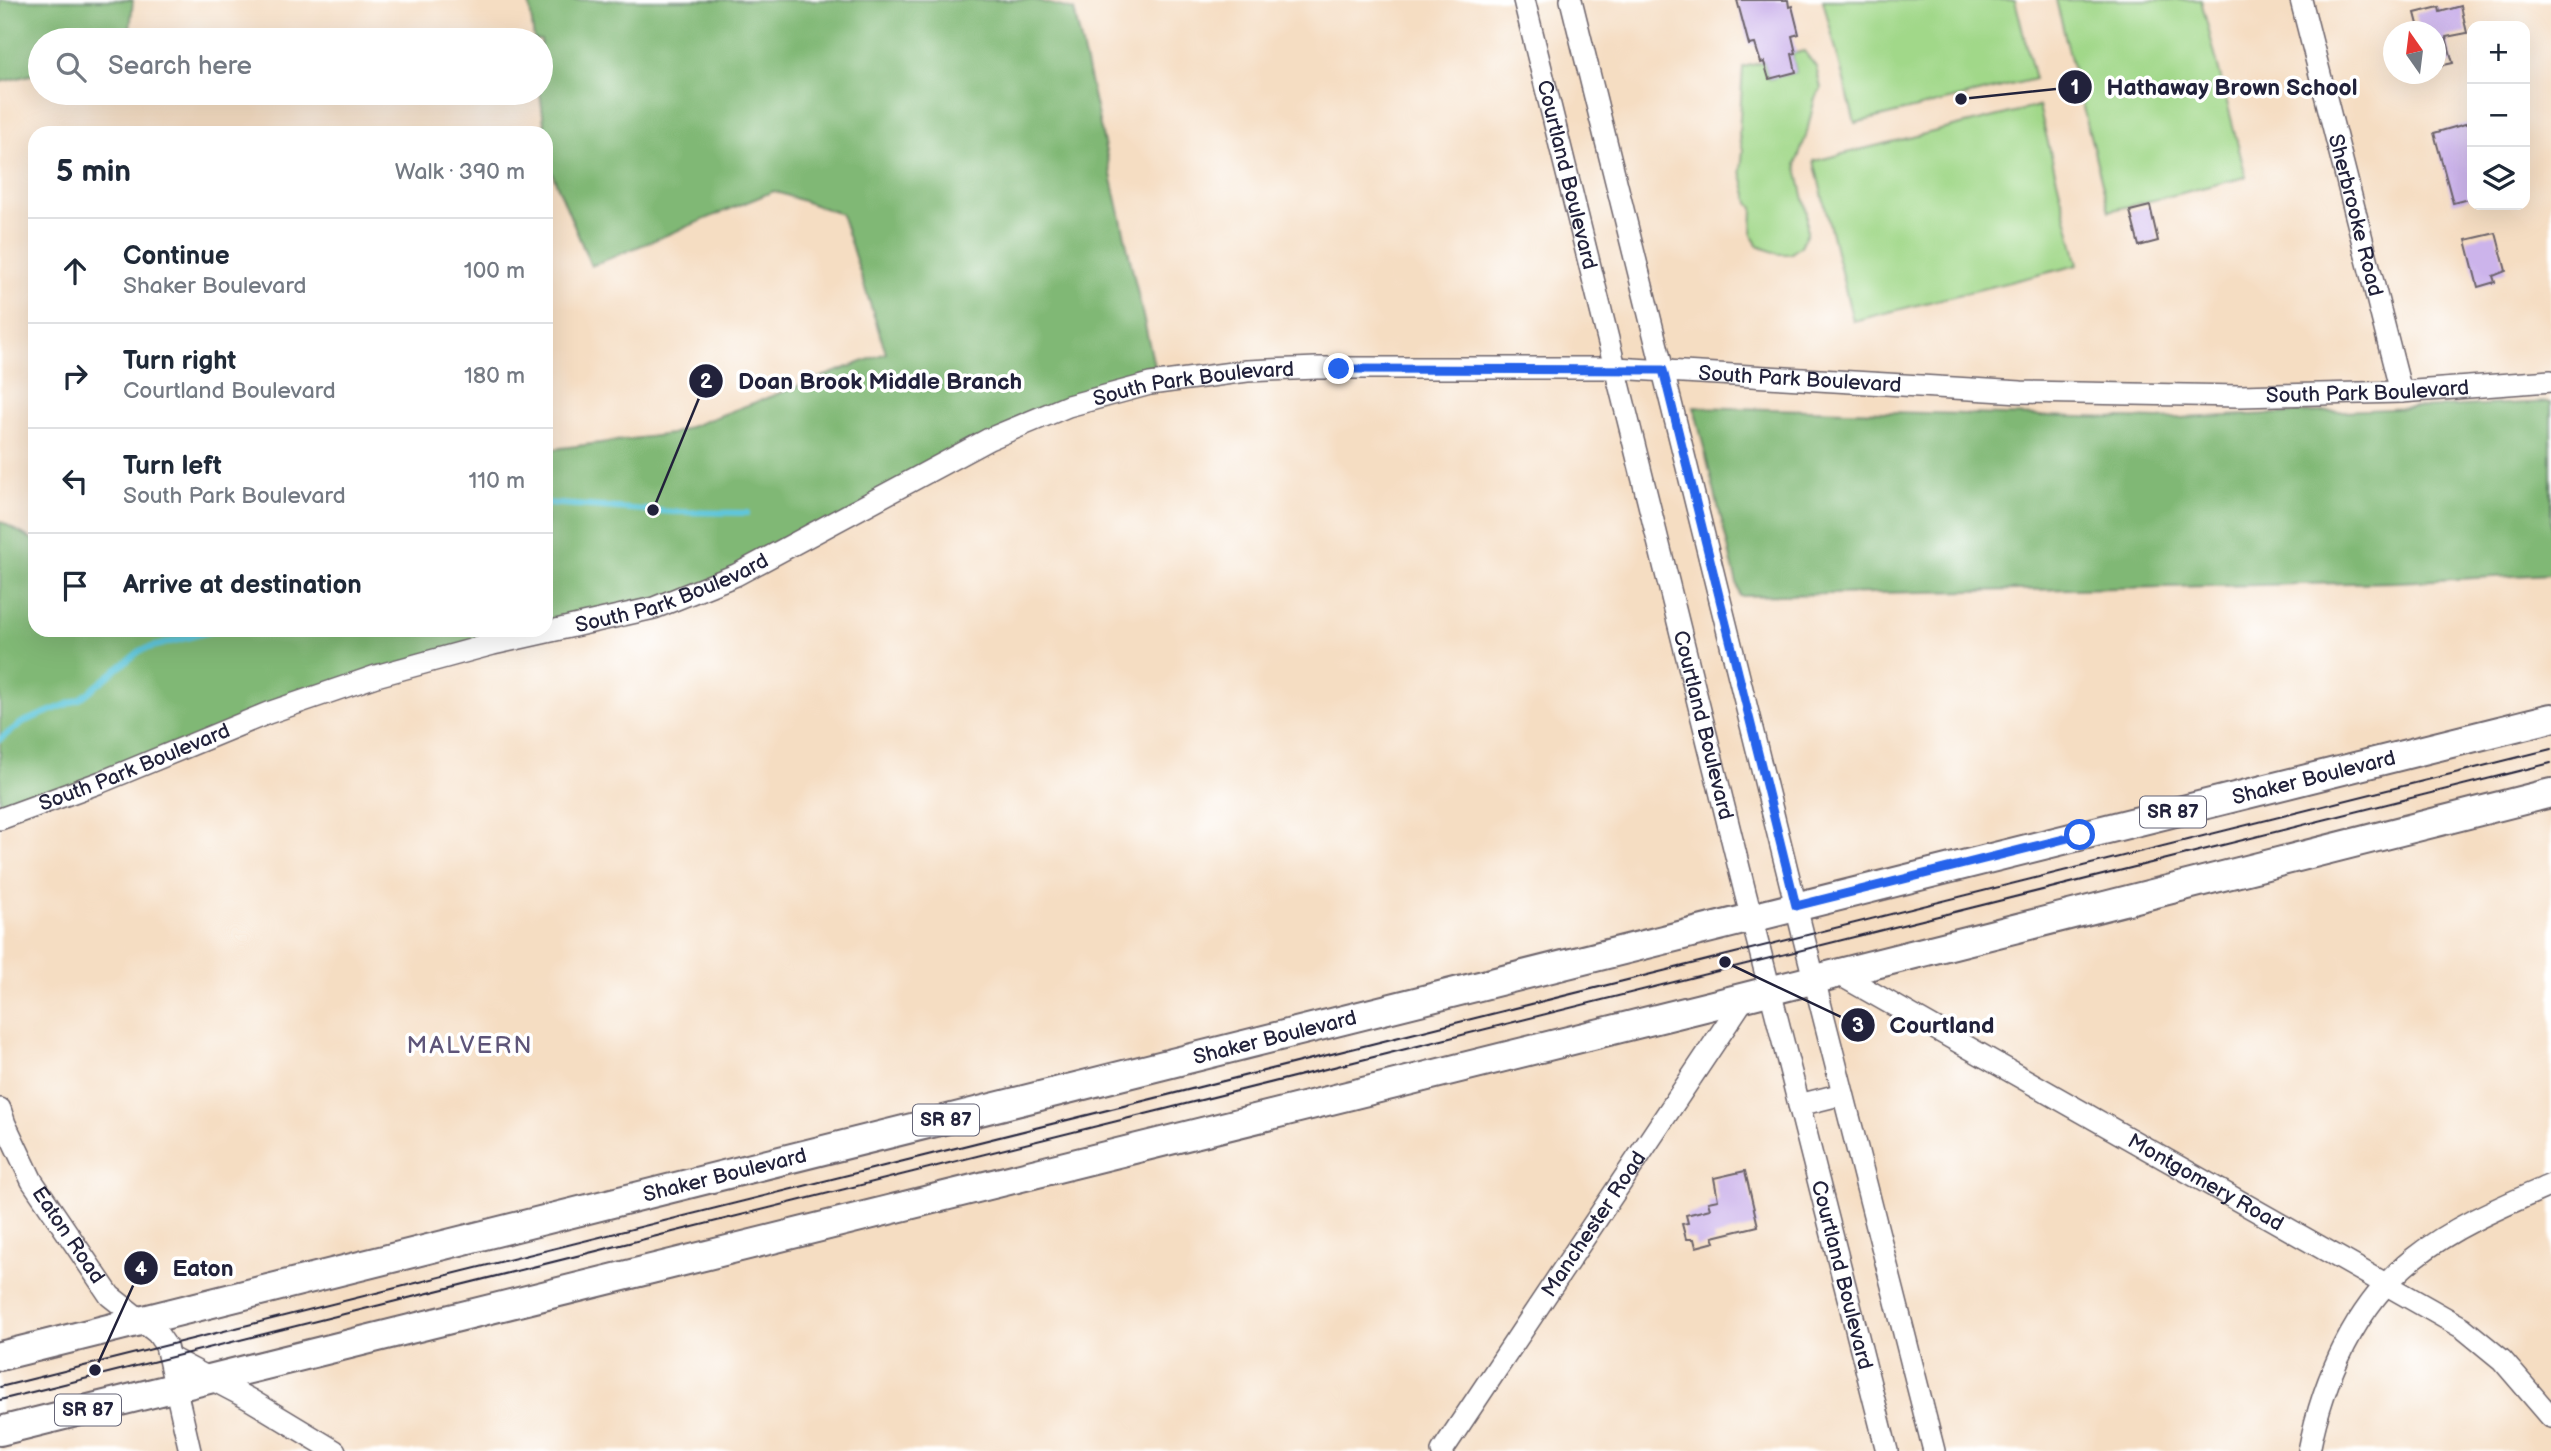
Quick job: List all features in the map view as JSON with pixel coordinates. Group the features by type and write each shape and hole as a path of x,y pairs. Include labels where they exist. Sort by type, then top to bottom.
{"main road":[{"name":"Shaker Boulevard","path":"0,1356 2551,718"},
{"name":"SR 87","path":"0,1431 1758,994 2551,793"}],"street":[{"name":"Courtland Boulevard","path":"1524,0 1752,918 1758,994 1799,1105 1887,1451"},
{"path":"1571,0 1796,906 1825,976 1843,1094 1934,1451"},
{"name":"Sherbrooke Road","path":"2301,0 2401,392"},
{"name":"South Park Boulevard","path":"553,631 654,608 736,575 989,439 1068,406 1150,384 1247,371 1616,368 2021,392 2240,396 2401,392 2551,381"},
{"name":"South Park Boulevard","path":"0,819 101,782 268,713 376,676 524,637"},
{"name":"Montgomery Road","path":"1825,976 2463,1328 2502,1360 2551,1417"},
{"name":"Manchester Road","path":"1442,1451 1758,994"},
{"path":"1799,1105 1843,1094"},
{"name":"Eaton Road","path":"0,1109 32,1181 110,1296 163,1339 169,1357 249,1399 335,1451"},
{"path":"2309,1451 2324,1390 2336,1362 2364,1314 2387,1284 2415,1257 2444,1238 2551,1185"},
{"path":"169,1357 190,1451"}],"green space":[{"path":"0,0 133,0 130,28 28,28 28,76 0,82"},
{"path":"529,0 1035,0 1074,10 1158,383 1068,406 989,439 736,575 655,608 553,631 553,449 671,434 886,353 841,214 774,191 591,266 553,175 553,126 544,126 542,105 553,105 553,28 532,28"},
{"path":"1823,0 2015,0 2035,79 1855,123"},
{"path":"2056,0 2201,0 2246,177 2109,211"},
{"path":"1804,51 1816,67 1821,88 1815,98 1796,164 1807,213 1807,233 1801,246 1790,254 1778,254 1757,245 1752,235 1753,208 1749,203 1741,171 1743,150 1739,134 1743,67 1764,62 1769,79 1796,72 1792,54"},
{"path":"2039,106 2078,265 1853,321 1814,161"},
{"path":"2551,402 2551,574 2398,582 1740,596 1694,407 2158,419"},
{"path":"0,521 28,537 28,637 524,637 376,676 268,713 0,819"}],"building":[{"path":"1737,0 1788,0 1799,34 1792,36 1796,72 1769,79 1755,44 1749,45"},
{"path":"2461,6 2467,33 2446,37 2446,21 2417,21 2415,13 2439,7 2440,12"},
{"path":"2446,37 2453,63 2446,65"},
{"path":"2467,123 2467,199 2453,203 2434,133"},
{"path":"2150,206 2158,241 2139,246 2130,211"},
{"path":"2496,233 2506,271 2493,276 2495,282 2478,287 2466,240"},
{"path":"1745,1171 1758,1226 1713,1237 1715,1242 1696,1247 1694,1239 1686,1239 1682,1224 1688,1223 1686,1215 1710,1209 1708,1202 1718,1200 1714,1178"}],"waterway":[{"path":"553,503 674,512 747,513"},
{"path":"0,739 23,722 80,699 141,650 190,637"}],"tram line":[{"path":"0,1387 2551,749"},
{"path":"0,1400 2551,763"}],"place":[{"name":"Hathaway Brown School","path":"1961,99"},
{"name":"Doan Brook Middle Branch","path":"653,510"},
{"name":"Courtland","path":"1725,962"},
{"name":"Eaton","path":"95,1370"}],"district":[{"name":"MALVERN","path":"470,1045"}],"route":[{"path":"1339,369 1663,370 1796,906 2080,835"}]}
